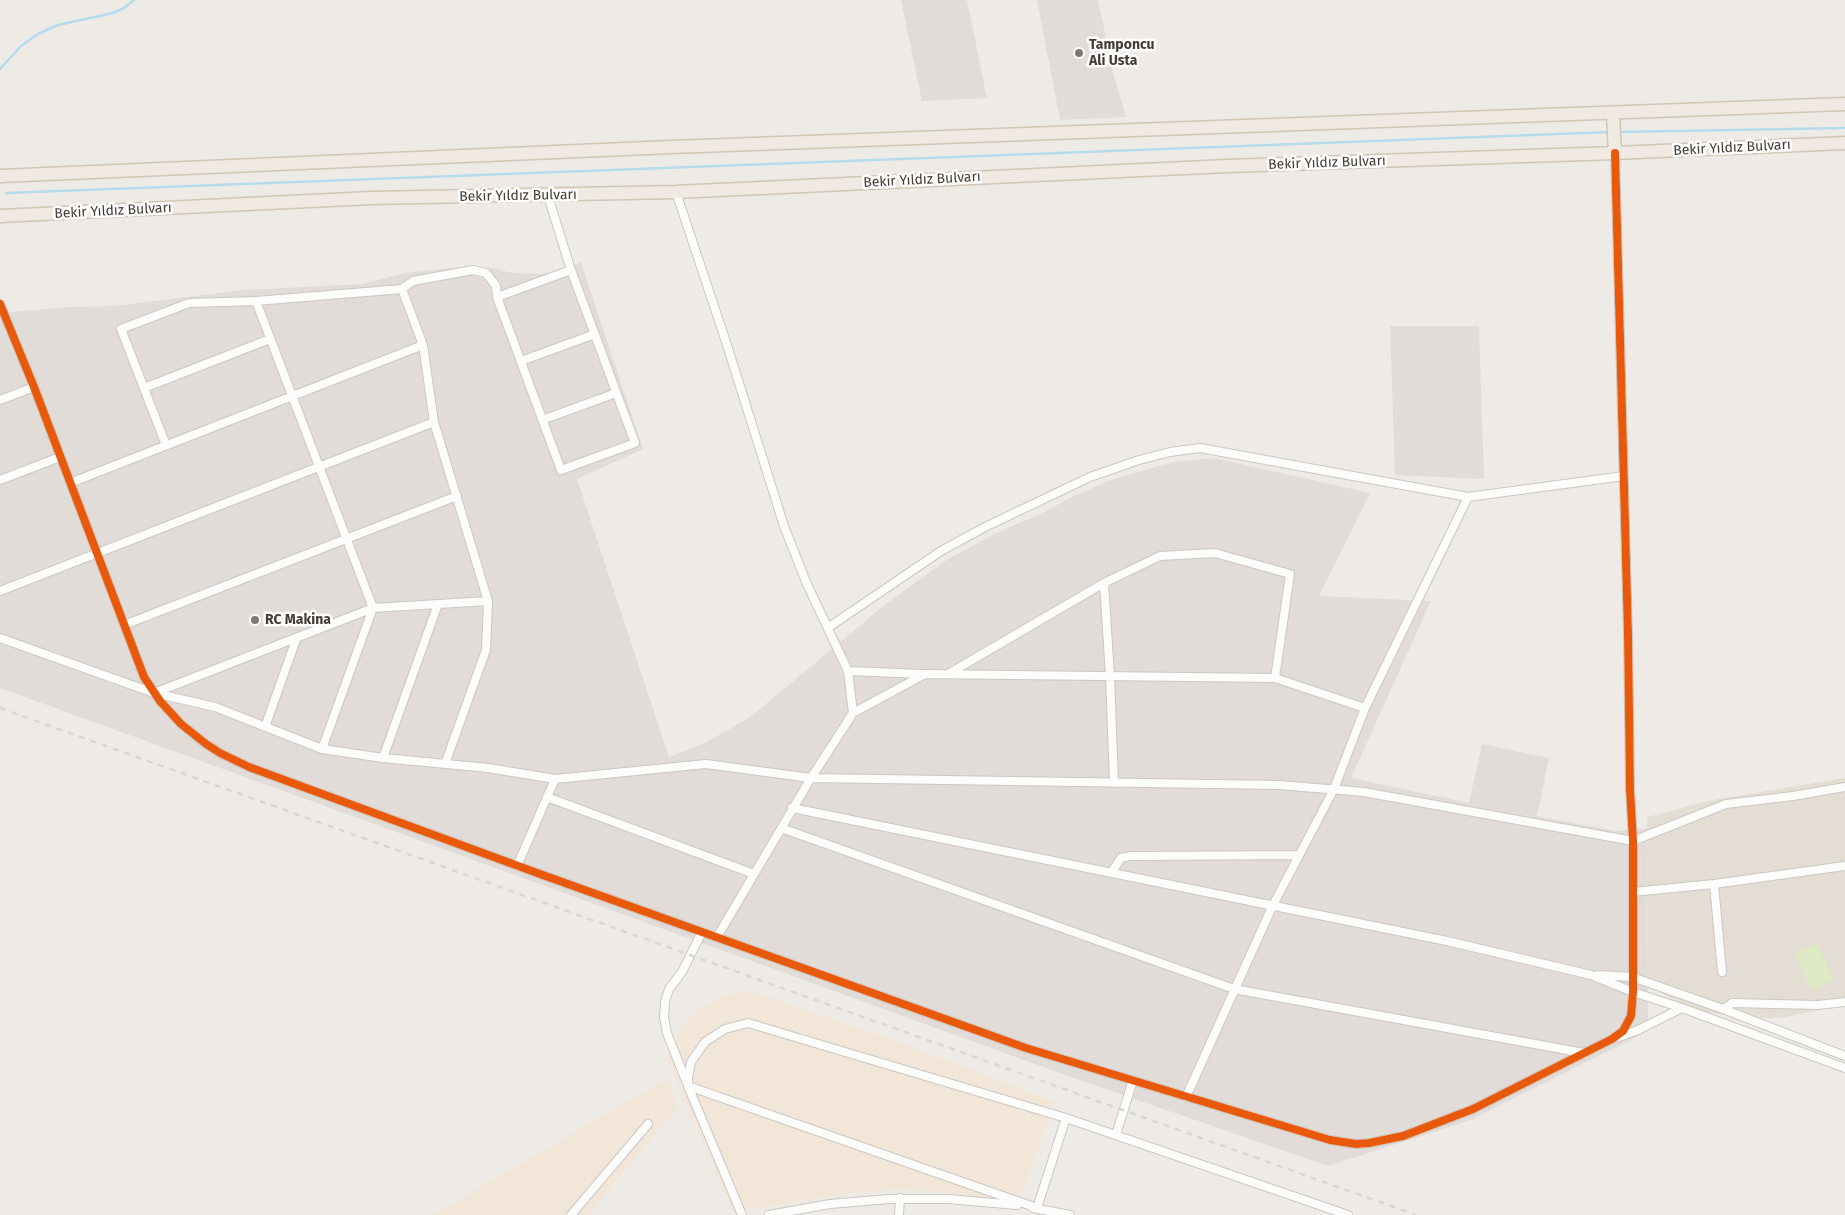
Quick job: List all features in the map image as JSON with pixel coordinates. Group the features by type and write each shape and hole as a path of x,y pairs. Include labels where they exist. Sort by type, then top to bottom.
{"main road":[{"path":"0,176 671,147 1613,119 1845,104"},
{"path":"1613,119 1615,154"},
{"name":"Bekir Yıldız Bulvarı","path":"0,216 371,198 676,192 1227,166 1615,154 1845,143"}],"street":[{"path":"1612,1039 1623,1031 1629,1021 1632,1011 1633,992 1633,841 1630,790 1615,154"},
{"path":"676,192 784,526 806,582 848,671 853,713"},
{"path":"166,446 121,329 189,303 256,301 402,289 413,281 477,270 486,273 494,281 497,297 561,470 635,443 571,270 548,196"},
{"path":"497,297 571,270"},
{"path":"402,289 423,345 434,422 488,601 486,650 445,764"},
{"path":"256,301 373,608 322,749"},
{"path":"0,304 3,319 34,387 144,677 169,712 193,734 234,761 517,866 1026,1048 1330,1140 1356,1144 1402,1136 1473,1109 1612,1039 1638,1030 1682,1008"},
{"path":"521,361 595,334"},
{"path":"144,388 270,339"},
{"path":"70,483 423,345"},
{"path":"0,400 34,387"},
{"path":"542,420 616,393"},
{"path":"0,591 434,422"},
{"path":"829,628 941,551 985,527 1090,477 1138,460 1170,452 1200,448 1468,496 1624,476"},
{"path":"0,480 60,457"},
{"path":"124,625 457,496"},
{"path":"1186,1097 1273,905 1334,789 1365,708 1468,496"},
{"path":"948,674 1104,583 1160,556 1216,553 1290,574 1275,678"},
{"path":"1104,583 1114,783"},
{"path":"154,693 373,608 488,601"},
{"path":"383,758 438,604"},
{"path":"265,727 298,637"},
{"path":"0,638 154,693 215,707 322,749 383,758 488,768 555,779 706,764 810,778 1270,784 1364,792 1633,841 1726,804 1793,796 1845,787"},
{"path":"848,671 925,674 1275,678 1365,708"},
{"path":"717,937 810,778 853,713 925,674"},
{"path":"517,866 555,779"},
{"path":"547,797 754,874"},
{"path":"792,808 1447,941 1591,975 1633,992 1845,1068"},
{"path":"781,828 1234,989 1584,1053"},
{"path":"1111,873 1121,858 1130,856 1299,855"},
{"path":"1633,892 1714,884 1845,866"},
{"path":"1714,884 1722,972"},
{"path":"702,932 682,972 669,988 664,1002 664,1017 667,1033 742,1215"},
{"path":"1591,975 1632,977 1723,1009 1845,1056"},
{"path":"1723,1009 1732,1003 1818,1005 1845,1002"},
{"path":"688,1086 691,1062 705,1042 725,1029 748,1023 1066,1118 1348,1215"},
{"path":"1116,1135 1133,1080"},
{"path":"688,1086 1037,1208"},
{"path":"1037,1208 1066,1118"},
{"path":"572,1215 648,1124"},
{"path":"899,1215 900,1198"},
{"path":"769,1215 800,1212 859,1201 900,1198 978,1200 1037,1208 1070,1215"}],"shaded area":[{"path":"901,0 967,0 987,98 922,101"},
{"name":"Tamponcu Ali Usta","path":"1037,0 1098,0 1114,76 1126,117 1060,120"},
{"path":"581,262 643,449 577,479 669,757 703,744 749,718 886,604 945,561 992,535 1113,479 1174,462 1214,458 1370,493 1319,596 1431,601 1351,778 1469,803 1482,744 1549,758 1537,816 1616,831 1647,828 1648,1020 1641,1033 1633,1039 1468,1121 1328,1166 1068,1076 0,688 0,313 68,307 113,306 243,290 362,284 406,273 451,268 493,268 512,273 542,274 563,270"},
{"path":"1390,326 1479,326 1484,479 1395,475"},
{"path":"1845,778 1845,1001 1787,1017 1739,1018 1692,1007 1676,1001 1648,985 1647,817 1713,800"},
{"path":"751,991 891,1039 1055,1102 1019,1203 937,1191 892,1190 843,1194 732,1212 667,1057 679,1031 699,1009 718,998"},
{"path":"669,1077 678,1107 589,1215 433,1215"}],"green space":[{"path":"1817,944 1833,980 1811,990 1795,954"}],"waterway":[{"path":"0,69 21,46 38,34 58,25 113,13 124,8 134,0"},
{"path":"1619,132 1845,128"},
{"path":"6,193 1611,132"}],"railway":[{"path":"0,708 1416,1215"}],"cycle path":[{"path":"0,304 34,387 144,677 160,701 181,724 220,753 249,767 540,874 1026,1048 1330,1140 1356,1144 1369,1143 1403,1136 1473,1109 1612,1039 1623,1031 1631,1016 1633,992 1633,841 1630,790 1628,635 1615,153"}],"place":[{"name":"Tamponcu Ali Usta","path":"1079,53"},
{"name":"RC Makina","path":"255,620"}]}
